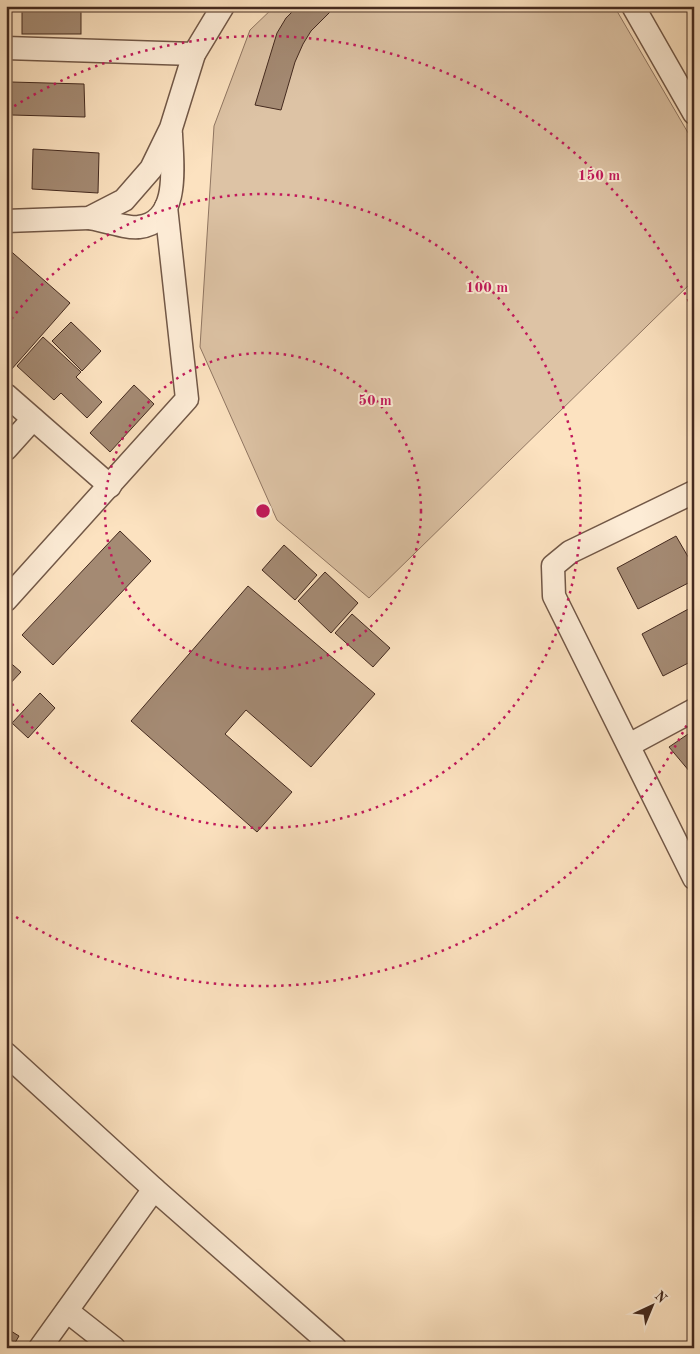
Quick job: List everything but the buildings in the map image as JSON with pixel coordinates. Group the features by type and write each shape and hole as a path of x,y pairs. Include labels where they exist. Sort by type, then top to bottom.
{"lane":[{"path":"89,218 124,200 152,169 171,128 194,54 223,6"},
{"path":"633,6 694,113"},
{"path":"6,48 194,54"},
{"path":"6,221 89,218 138,228 154,222 166,207 172,194 171,128"},
{"path":"6,600 187,399 166,207"},
{"path":"6,395 110,486"},
{"path":"6,449 33,419"},
{"path":"692,872 554,596 553,566 570,552 694,492"},
{"path":"629,745 694,710"},
{"path":"6,1054 154,1189 335,1348"},
{"path":"40,1348 154,1189"},
{"path":"67,1311 114,1348"}],"shaded area":[{"path":"275,6 614,6 694,143 694,280 369,598 277,520 200,347 214,126 250,30"}]}
